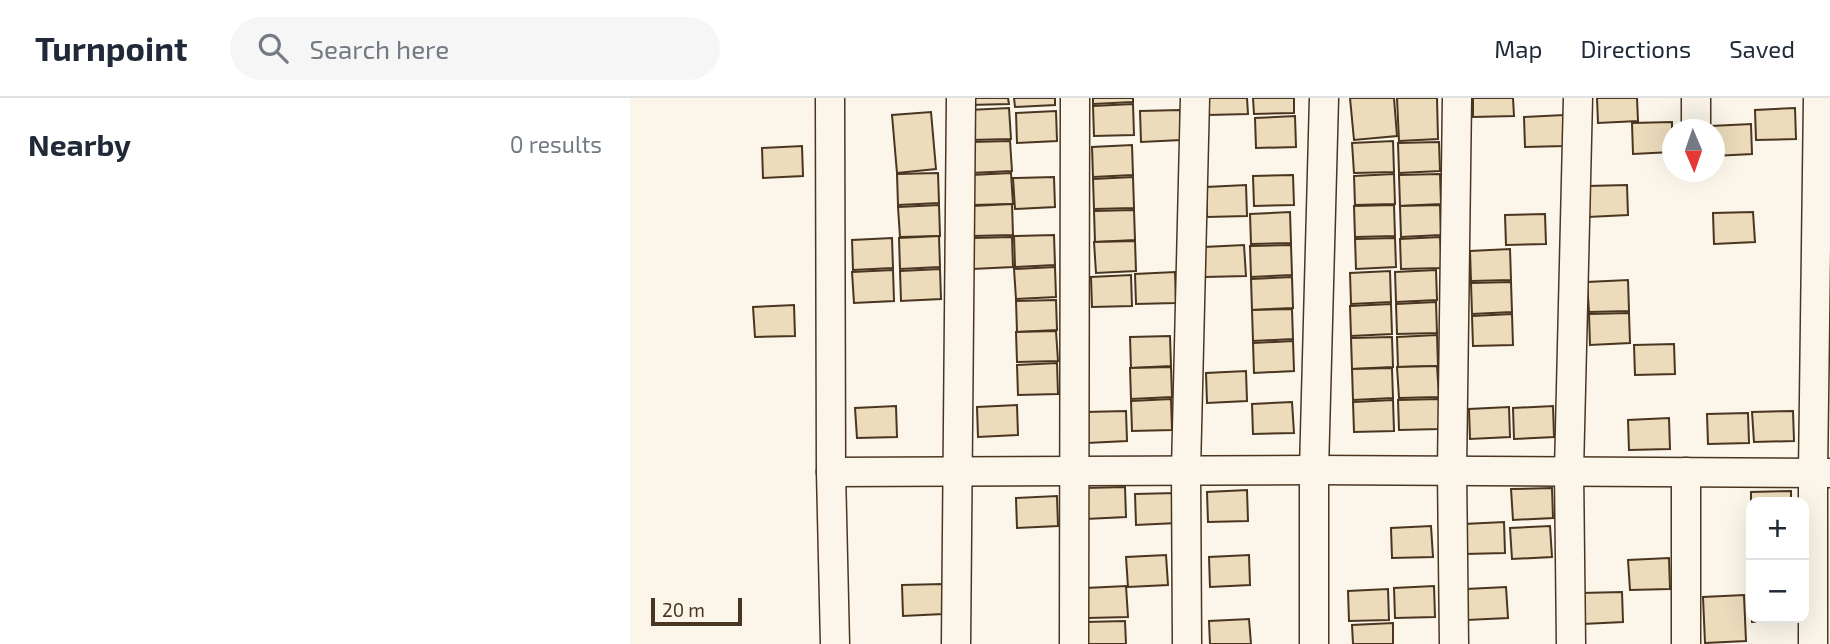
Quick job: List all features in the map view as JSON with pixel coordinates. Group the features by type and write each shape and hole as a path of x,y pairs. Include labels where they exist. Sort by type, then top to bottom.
{"street":[{"path":"830,98 831,472 835,644"},
{"path":"956,644 961,98"},
{"path":"1074,644 1076,98"},
{"path":"1187,644 1186,470 1195,98"},
{"path":"1314,644 1314,470 1324,98"},
{"path":"1454,644 1452,470 1457,98"},
{"path":"1571,644 1569,471 1578,98"},
{"path":"1696,98 1696,119"},
{"path":"1813,644 1821,473 1818,98"},
{"path":"831,472 1452,470 1821,473"},
{"path":"1686,472 1686,644"}],"building":[{"path":"968,98 1008,98 1009,104 969,105"},
{"path":"1014,98 1055,98 1055,105 1015,107"},
{"path":"1093,98 1133,98 1133,102 1093,104"},
{"path":"1207,98 1247,98 1248,114 1208,115"},
{"path":"1253,98 1294,98 1294,113 1254,114"},
{"path":"1350,98 1394,98 1397,136 1354,140"},
{"path":"1397,98 1437,98 1438,139 1399,141"},
{"path":"1473,98 1513,98 1514,116 1473,117"},
{"path":"1597,98 1637,98 1638,121 1598,123"},
{"path":"1133,104 1134,135 1094,136 1093,106"},
{"path":"1009,108 1011,139 970,140 969,110"},
{"path":"1795,108 1796,139 1756,140 1755,110"},
{"path":"1180,110 1181,140 1141,142 1140,111"},
{"path":"1056,111 1057,141 1017,143 1016,113"},
{"path":"931,112 936,169 897,173 892,115"},
{"path":"1564,115 1565,146 1525,147 1524,117"},
{"path":"1295,116 1296,147 1256,148 1255,118"},
{"path":"1662,122 1662,153 1633,154 1632,123"},
{"path":"1751,124 1752,154 1725,155 1725,125"},
{"path":"1010,141 1012,171 971,173 970,142"},
{"path":"1393,141 1394,172 1354,173 1352,143"},
{"path":"1439,142 1440,171 1399,173 1398,143"},
{"path":"1132,145 1133,175 1093,177 1092,147"},
{"path":"802,146 803,176 763,178 762,148"},
{"path":"938,173 939,203 898,205 897,174"},
{"path":"1011,173 1013,204 972,205 971,175"},
{"path":"1394,174 1395,204 1355,205 1354,176"},
{"path":"1440,174 1441,204 1400,206 1399,175"},
{"path":"1293,175 1294,205 1254,206 1253,176"},
{"path":"1054,177 1055,207 1015,209 1013,178"},
{"path":"1133,177 1134,208 1094,209 1093,179"},
{"path":"1246,185 1247,216 1207,217 1206,187"},
{"path":"1627,185 1628,215 1588,217 1587,186"},
{"path":"1012,204 1013,235 973,236 972,206"},
{"path":"939,205 940,236 900,237 898,207"},
{"path":"1394,205 1395,236 1355,237 1354,206"},
{"path":"1440,205 1441,235 1401,237 1400,206"},
{"path":"1134,210 1135,240 1095,242 1094,211"},
{"path":"1290,212 1291,243 1251,244 1250,214"},
{"path":"1753,212 1755,242 1714,244 1713,213"},
{"path":"1545,214 1546,244 1506,245 1505,215"},
{"path":"1054,235 1055,265 1015,267 1014,236"},
{"path":"939,236 940,267 900,269 899,238"},
{"path":"1012,237 1013,267 973,269 972,238"},
{"path":"1440,237 1442,268 1401,269 1400,239"},
{"path":"892,238 893,268 853,270 852,240"},
{"path":"1395,238 1396,267 1356,269 1355,239"},
{"path":"1135,241 1136,271 1096,273 1094,242"},
{"path":"1244,245 1246,276 1205,277 1204,247"},
{"path":"1291,245 1292,275 1251,277 1250,246"},
{"path":"1510,249 1511,280 1471,281 1470,251"},
{"path":"1055,267 1056,297 1016,299 1014,269"},
{"path":"940,269 941,299 901,301 900,271"},
{"path":"893,270 894,301 854,303 852,272"},
{"path":"1436,270 1437,300 1396,302 1395,272"},
{"path":"1390,271 1391,302 1351,304 1350,273"},
{"path":"1175,272 1176,303 1136,304 1135,274"},
{"path":"1131,275 1132,306 1092,307 1091,277"},
{"path":"1292,277 1293,308 1252,310 1251,279"},
{"path":"1628,280 1629,311 1589,312 1587,282"},
{"path":"1511,282 1512,312 1472,314 1471,283"},
{"path":"1056,300 1057,330 1017,332 1016,301"},
{"path":"1436,302 1437,333 1397,334 1396,304"},
{"path":"1391,304 1392,334 1351,336 1350,306"},
{"path":"794,305 795,336 755,337 753,307"},
{"path":"1292,309 1293,339 1253,341 1252,310"},
{"path":"1629,313 1630,343 1590,345 1589,314"},
{"path":"1512,314 1513,345 1473,346 1472,316"},
{"path":"1056,331 1058,361 1017,362 1016,332"},
{"path":"1437,335 1438,366 1398,367 1397,337"},
{"path":"1170,336 1171,366 1131,368 1130,337"},
{"path":"1392,337 1393,367 1352,369 1351,338"},
{"path":"1293,341 1294,371 1254,373 1253,343"},
{"path":"1674,344 1675,374 1635,375 1634,345"},
{"path":"1057,363 1058,394 1018,395 1017,365"},
{"path":"1437,366 1439,397 1399,398 1397,367"},
{"path":"1171,367 1172,397 1131,399 1130,368"},
{"path":"1392,368 1393,398 1353,400 1352,369"},
{"path":"1246,371 1247,401 1207,403 1206,373"},
{"path":"1171,399 1172,430 1132,431 1131,401"},
{"path":"1439,399 1440,429 1399,430 1398,400"},
{"path":"1393,400 1394,431 1354,432 1353,402"},
{"path":"1292,402 1294,433 1253,434 1252,404"},
{"path":"1017,405 1018,435 978,437 977,407"},
{"path":"896,406 897,437 857,438 855,408"},
{"path":"1553,406 1554,437 1514,439 1513,408"},
{"path":"1509,407 1510,437 1470,439 1469,409"},
{"path":"1126,411 1127,441 1087,443 1086,412"},
{"path":"1793,411 1794,441 1754,442 1752,412"},
{"path":"1748,413 1749,443 1708,444 1707,414"},
{"path":"1669,418 1670,449 1629,450 1628,420"},
{"path":"1125,487 1126,517 1086,519 1084,488"},
{"path":"1552,488 1553,518 1513,520 1511,489"},
{"path":"1247,490 1248,521 1208,522 1207,492"},
{"path":"1791,491 1791,497 1751,497 1751,492"},
{"path":"1176,493 1177,523 1136,525 1135,494"},
{"path":"1057,496 1058,526 1017,528 1016,498"},
{"path":"1504,522 1505,553 1465,554 1464,524"},
{"path":"1431,526 1433,557 1392,558 1391,528"},
{"path":"1550,526 1552,557 1512,559 1510,528"},
{"path":"1166,555 1168,585 1128,587 1126,557"},
{"path":"1249,555 1250,585 1210,587 1209,557"},
{"path":"1669,558 1670,589 1630,590 1628,560"},
{"path":"942,584 943,614 903,616 902,585"},
{"path":"1126,586 1128,617 1088,618 1086,588"},
{"path":"1434,586 1435,617 1395,618 1394,588"},
{"path":"1506,587 1508,618 1467,620 1466,589"},
{"path":"1388,589 1389,620 1349,621 1348,591"},
{"path":"1622,592 1623,622 1583,624 1581,593"},
{"path":"1744,595 1746,641 1705,643 1703,597"},
{"path":"1249,619 1251,644 1210,644 1209,621"},
{"path":"1125,621 1126,644 1085,644 1085,622"},
{"path":"1393,623 1393,644 1353,644 1352,625"}]}
